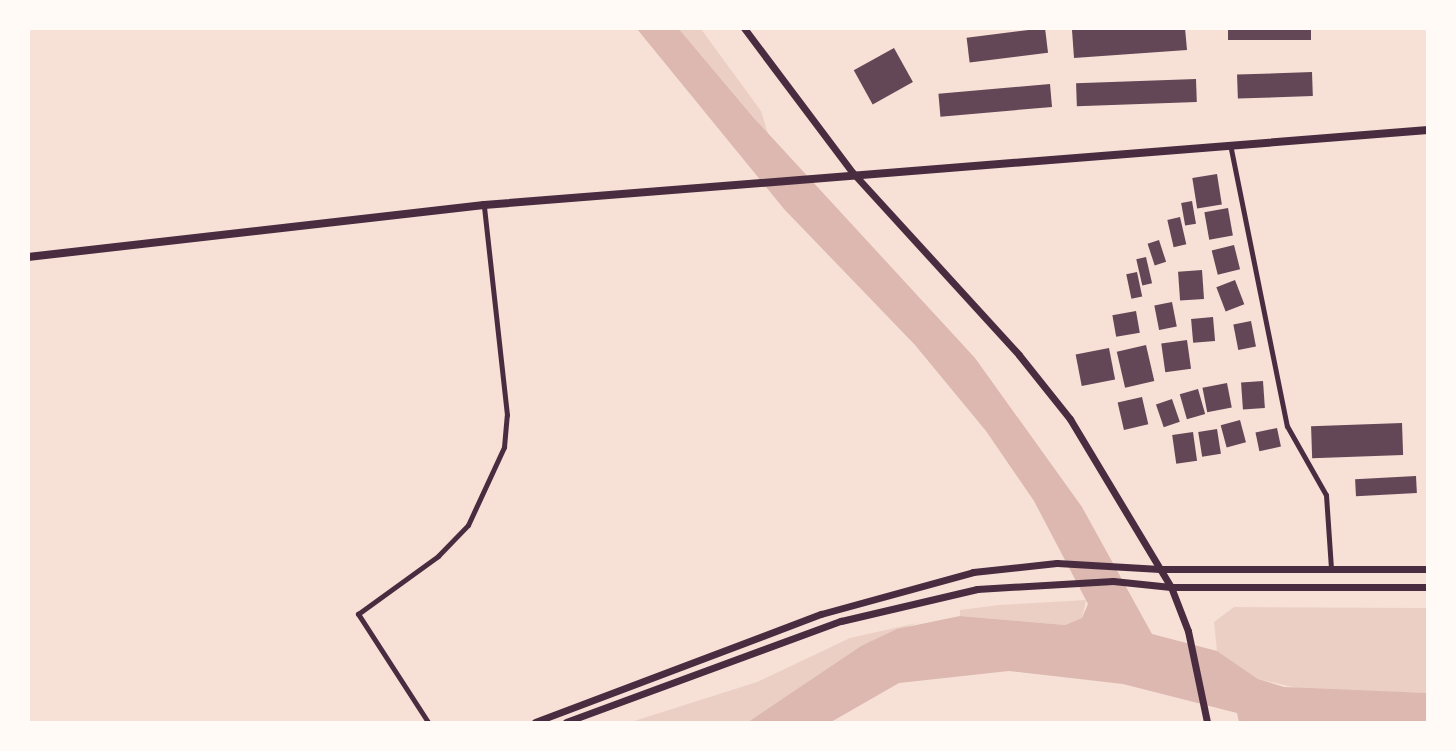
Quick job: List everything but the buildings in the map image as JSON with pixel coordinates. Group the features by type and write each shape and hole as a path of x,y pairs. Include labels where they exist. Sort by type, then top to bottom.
{"main road":[{"path":"28,257 484,205 853,173 1428,130"}],"street":[{"path":"744,28 853,173 1063,410 1171,587 1188,631 1207,721"},
{"path":"1230,144 1287,426 1326,495 1331,569"},
{"path":"428,723 358,614 438,556 468,525 504,447 507,415 484,205"},
{"path":"535,723 829,612 957,576 1056,563 1160,569 1428,569"},
{"path":"566,723 862,615 977,589 1060,582 1171,587 1428,587"}],"shaded area":[{"path":"637,29 679,29 754,118 975,358 1082,507 1152,634 1217,651 1258,679 1284,687 1427,693 1427,722 1239,722 1237,713 1123,684 1009,671 899,683 831,722 748,722 861,646 897,629 960,616 1065,625 1082,618 1088,604 1034,501 986,431 915,345 784,209"},
{"path":"679,29 701,29 761,111 768,134"},
{"path":"1086,600 1082,618 1065,625 960,616 960,610 999,605"},
{"path":"1234,607 1427,608 1427,693 1301,689 1258,679 1217,651 1214,622"},
{"path":"917,623 861,646 748,722 631,722 757,682 850,638"}]}
